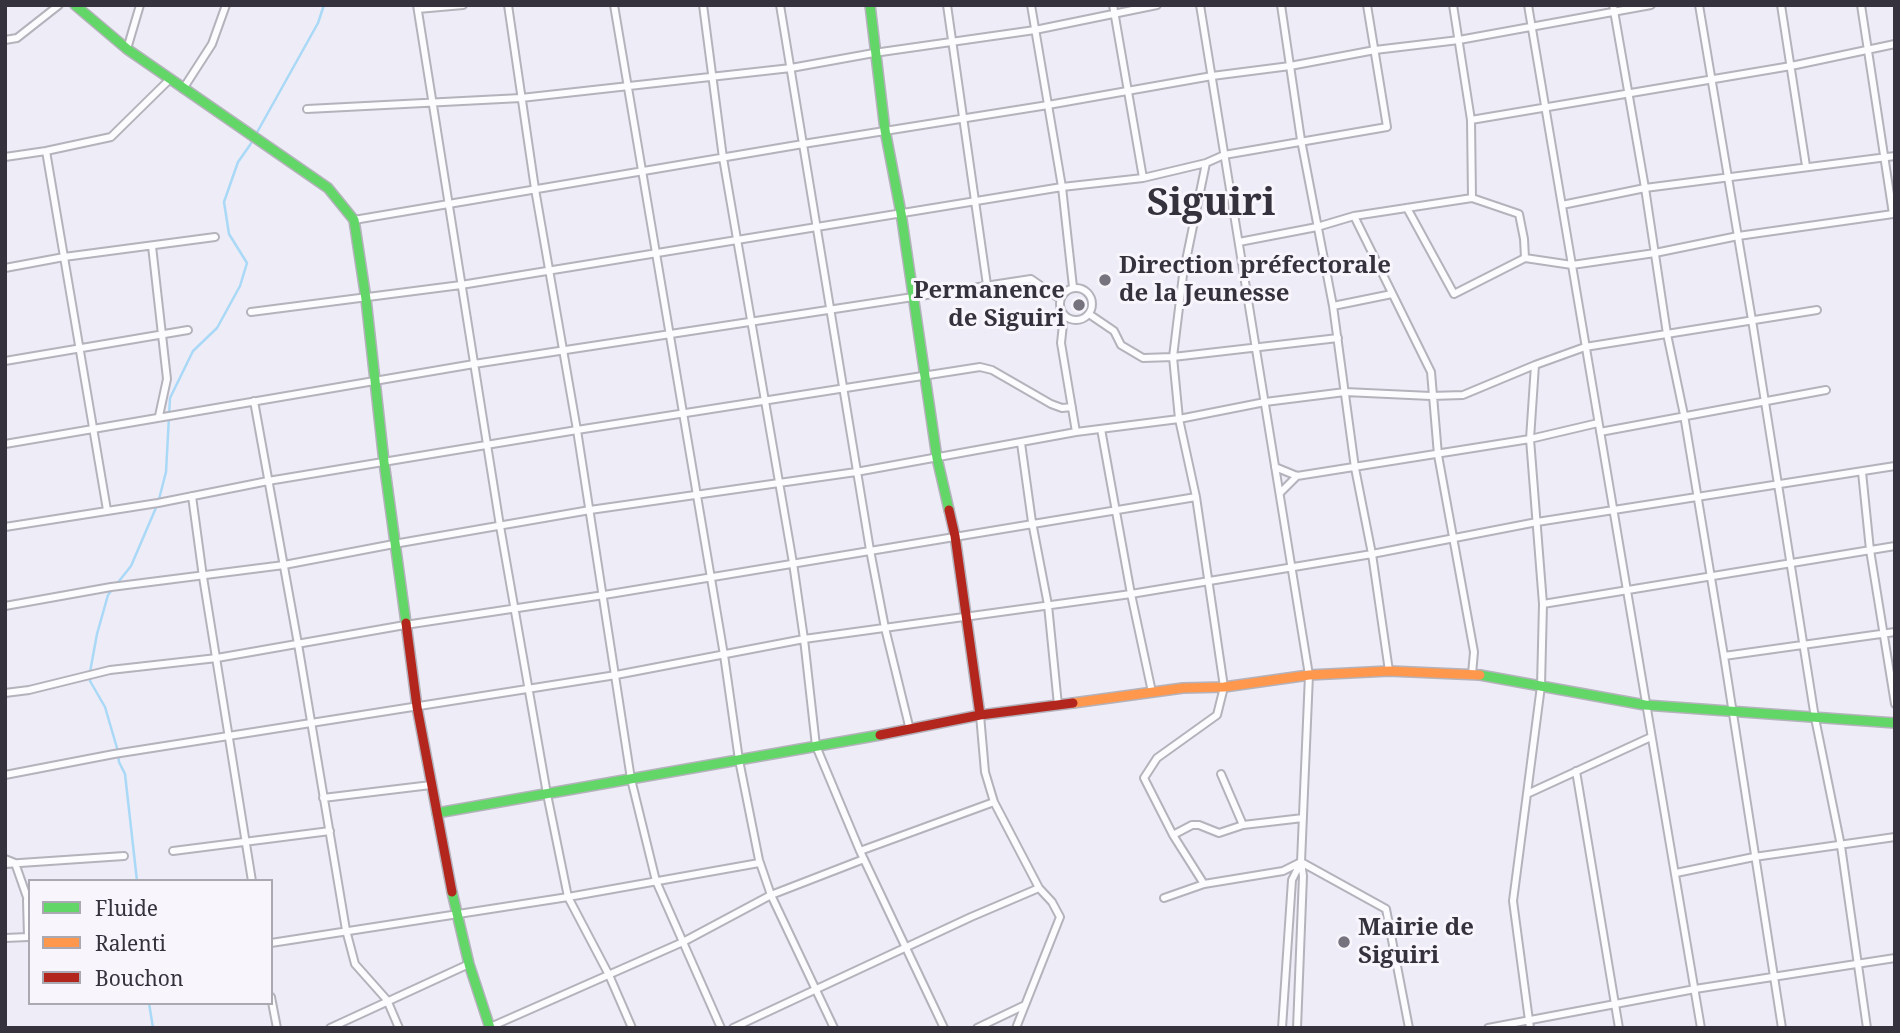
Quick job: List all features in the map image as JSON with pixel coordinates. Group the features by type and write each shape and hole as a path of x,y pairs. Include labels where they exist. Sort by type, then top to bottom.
{"street":[{"path":"5,40 17,38 59,5"},
{"path":"75,5 127,49 328,188 354,220 417,707 456,913 489,1027 683,942 771,895 864,859"},
{"path":"127,49 140,5"},
{"path":"183,89 212,44 226,5"},
{"path":"463,5 418,7 500,526 568,897 609,975 632,1028"},
{"path":"508,5 535,189 604,595 631,779 656,881 721,1028"},
{"path":"614,5 724,655 739,760 759,863 771,895 834,1028"},
{"path":"703,5 723,158 793,563 816,746 860,851 944,1028"},
{"path":"780,5 832,309 856,472 885,628 910,730"},
{"path":"870,5 874,52 937,458 955,536 967,616 981,715 985,772 994,802 1040,888 1060,917 1016,1028"},
{"path":"947,5 987,285"},
{"path":"1031,5 1062,187 1073,287"},
{"path":"1113,5 1143,178"},
{"path":"307,109 521,97 791,68 874,52 1035,30 1157,5"},
{"path":"1200,5 1309,675 1297,1028"},
{"path":"1281,5 1301,141 1333,306 1355,468 1372,554 1389,671"},
{"path":"251,312 461,285 1062,187 1143,178 1206,163 1224,155 1387,127 1367,5"},
{"path":"1453,5 1471,120 1472,198"},
{"path":"1528,5 1701,1028"},
{"path":"354,220 1212,76 1290,66 1375,50 1458,40 1614,9 1651,5"},
{"path":"1699,5 1815,719 1841,846 1867,1028"},
{"path":"1781,5 1807,166"},
{"path":"1407,208 1454,294 1525,258 1572,265 1655,253 1738,236 1893,214 1861,5"},
{"path":"1614,9 1667,334 1698,498 1782,1028"},
{"path":"1471,120 1791,66 1895,44"},
{"path":"5,157 46,152 111,137 170,79"},
{"path":"46,152 107,510"},
{"path":"1562,205 1645,188 1895,156"},
{"path":"1204,884 1173,835 1144,778 1157,758 1217,715 1224,687 1196,497 1179,419 1173,358 1182,275 1206,163"},
{"path":"1239,242 1317,227 1354,216 1472,198 1519,215 1525,258"},
{"path":"1354,216 1431,372 1438,454 1474,652 1472,674"},
{"path":"5,268 64,257 215,237"},
{"path":"152,246 167,379 162,416"},
{"path":"5,444 474,364 987,285 1031,279 1060,299"},
{"path":"1064,315 1079,320 1089,314 1091,298 1084,289 1073,287 1065,291 1059,304 1064,315 1061,343 1076,432"},
{"path":"1333,306 1392,294"},
{"path":"5,606 115,587 203,578 284,565 590,510 856,472 1076,432 1179,419 1265,402 1345,392 1463,396 1585,347 1817,310"},
{"path":"1089,314 1114,331 1121,345 1143,358 1173,358 1338,338"},
{"path":"5,361 188,330"},
{"path":"1530,1024 1513,901 1541,686 1543,604 1531,439 1535,365"},
{"path":"5,527 488,444 980,367 992,370 1051,404 1062,408 1072,407"},
{"path":"1600,432 1826,390"},
{"path":"254,401 346,930 355,964 387,1000 399,1028"},
{"path":"1275,467 1297,477 1531,439 1598,423"},
{"path":"1101,429 1152,692"},
{"path":"1021,443 1032,522 1048,605 1058,705"},
{"path":"5,775 114,754 229,738 615,675 804,639 1207,582 1614,509 1895,466"},
{"path":"1862,471 1870,551 1895,704"},
{"path":"1280,493 1297,477"},
{"path":"192,496 252,879"},
{"path":"5,693 110,670 217,658 514,607 604,595 1032,522 1196,497"},
{"path":"1543,604 1895,546"},
{"path":"1724,656 1895,632"},
{"path":"437,813 910,730 981,715 1183,688 1224,687 1309,675 1389,671 1472,674 1646,705 1895,723"},
{"path":"1527,794 1651,737"},
{"path":"1576,771 1619,1028"},
{"path":"1221,774 1243,825"},
{"path":"323,798 431,785"},
{"path":"860,851 994,802"},
{"path":"1173,835 1192,825 1219,833 1243,825 1303,818"},
{"path":"173,850 330,831"},
{"path":"1676,873 1755,857 1895,837"},
{"path":"5,862 124,856"},
{"path":"1164,898 1204,884 1283,871 1301,862"},
{"path":"1282,1028 1292,880 1301,862"},
{"path":"1301,862 1386,909 1409,1028"},
{"path":"15,863 28,898"},
{"path":"273,943 568,897 759,863"},
{"path":"733,1028 906,946 1040,888"},
{"path":"5,938 28,937"},
{"path":"1488,1028 1530,1024 1695,989 1895,958"},
{"path":"330,1028 469,964"},
{"path":"272,1005 276,1028"},
{"path":"977,1028 1024,1005"}],"waterway":[{"path":"137,879 125,774 119,762 105,707 90,681 97,634 108,595 131,566 158,503 166,472 170,398 193,351 217,328 240,286 247,263 229,234 224,202 238,162 318,23 324,5"},
{"path":"149,1005 153,1028"}],"traffic: fast":[{"path":"75,5 127,49 328,188 354,220 406,623"},
{"path":"870,5 885,130 901,213 937,458 949,510"},
{"path":"1480,675 1645,705 1895,723"},
{"path":"437,813 880,735"},
{"path":"452,892 469,964 490,1028"}],"traffic: slow":[{"path":"1073,703 1309,675 1389,671 1480,675"}],"traffic: jam":[{"path":"949,510 980,715"},
{"path":"406,623 417,707 452,892"},
{"path":"880,735 980,715 1073,703"}],"place":[{"name":"Direction préfectorale de la Jeunesse","path":"1105,280"},
{"name":"Permanence de Siguiri","path":"1079,305"},
{"name":"Mairie de Siguiri","path":"1344,942"}],"district":[{"name":"Siguiri","path":"1211,204"}]}
